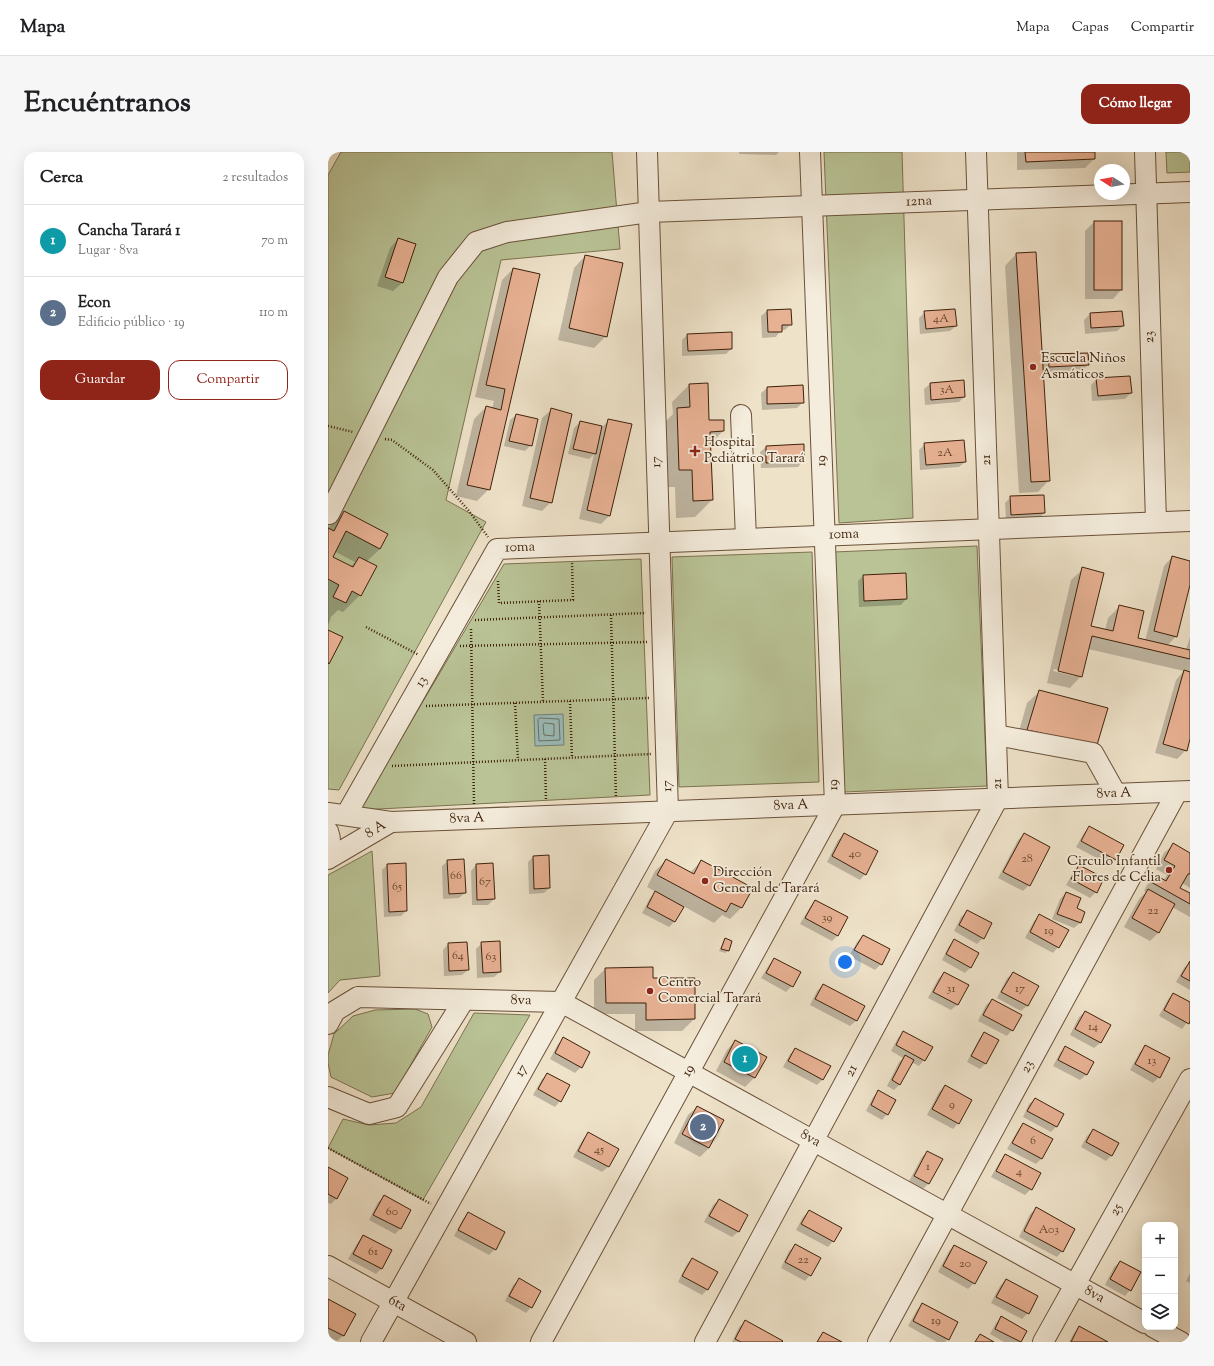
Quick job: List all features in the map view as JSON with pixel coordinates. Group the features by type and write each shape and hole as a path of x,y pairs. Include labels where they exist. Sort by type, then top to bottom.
{"street":[{"name":"17","path":"371,1342 668,811 647,152"},
{"name":"19","path":"541,1342 835,805 810,152"},
{"name":"21","path":"705,1342 998,798 976,152"},
{"name":"23","path":"1144,152 1156,522"},
{"name":"12na","path":"329,514 448,277 476,242 507,232 649,212 1190,192"},
{"path":"741,415 746,539"},
{"name":"10ma","path":"497,549 1190,521"},
{"name":"13","path":"337,814 374,767 438,654 464,621 497,549"},
{"path":"996,735 1093,753 1116,794"},
{"name":"23","path":"878,1342 1184,791"},
{"name":"8va A","path":"391,822 1184,791"},
{"name":"8 A","path":"337,814 391,822"},
{"name":"8 A","path":"328,859 391,822"},
{"path":"328,831 330,837 330,849 328,855"},
{"name":"8va","path":"328,1024 335,1011 358,997 561,1002 1142,1320"},
{"path":"330,1103 369,1114 396,1107 464,1000"},
{"name":"25","path":"1044,1342 1190,1079"},
{"name":"6ta","path":"328,1266 466,1342"},
{"path":"1159,1330 1181,1342"}],"path":[{"path":"328,426 368,436 392,440 433,470 468,511 497,549"},
{"path":"498,580 499,603 573,600 571,546"},
{"path":"539,601 543,702"},
{"path":"474,818 471,646 464,621 662,612"},
{"path":"611,614 617,813"},
{"path":"366,627 438,654 471,646 663,642"},
{"path":"408,707 665,697"},
{"path":"570,701 572,758"},
{"path":"515,703 518,760"},
{"path":"374,767 666,753"},
{"path":"545,759 547,816"},
{"path":"328,1148 444,1211"}],"green space":[{"path":"341,152 612,152 620,249 501,260 446,500 486,522 339,790 328,789 328,175"},
{"path":"824,152 902,152 913,518 839,523"},
{"path":"1166,152 1190,152 1190,172 1167,173"},
{"path":"977,546 987,786 844,792 834,552"},
{"path":"812,552 819,782 679,787 672,557"},
{"path":"641,559 650,795 359,810 504,564"},
{"path":"372,851 380,976 340,980 328,993 328,875"},
{"path":"415,1009 428,1014 432,1027 395,1093 372,1097 331,1077 328,1055 334,1034 353,1016 375,1010"},
{"path":"474,1013 530,1015 423,1200 328,1148 343,1119 369,1125 396,1123 421,1107"}],"water":[{"path":"563,714 564,745 535,746 534,715"}],"building":[{"path":"1025,152 1095,152 1095,159 1026,162"},
{"path":"1094,221 1122,221 1122,290 1094,290"},
{"path":"398,238 416,244 403,283 385,277"},
{"name":"Escuela Niños Asmáticos","path":"1036,252 1050,481 1031,482 1016,253"},
{"path":"585,255 623,263 607,337 569,328"},
{"path":"513,268 540,274 490,490 467,485 486,406 501,410 505,389 486,385"},
{"path":"791,309 792,325 782,325 782,332 768,332 767,310"},
{"path":"955,309 957,326 926,329 924,311"},
{"path":"1122,311 1124,326 1091,328 1090,313"},
{"path":"732,332 732,349 688,351 687,334"},
{"path":"1088,353 1089,365 1049,367 1048,354"},
{"path":"1130,376 1132,393 1098,396 1096,378"},
{"path":"964,380 965,397 931,400 930,383"},
{"name":"Hospital Pediátrico Tarará","path":"708,383 709,420 724,420 724,431 710,432 713,500 693,501 692,470 679,470 677,408 690,407 689,384"},
{"path":"803,385 804,403 767,404 767,387"},
{"path":"551,408 572,414 552,503 530,498"},
{"path":"516,414 538,419 532,446 509,441"},
{"path":"608,419 632,424 610,516 587,510"},
{"path":"580,421 602,426 596,454 573,449"},
{"path":"964,440 966,462 926,465 924,443"},
{"path":"804,444 804,461 766,463 766,446"},
{"path":"1044,495 1045,513 1011,515 1010,496"},
{"path":"344,511 388,534 380,549 346,531 333,557 353,567 359,557 377,566 361,596 352,591 346,603 333,597 339,585 328,579 328,528 334,531"},
{"path":"1172,556 1190,561 1190,585 1177,637 1154,631"},
{"path":"1082,567 1104,573 1091,626 1113,631 1119,605 1144,611 1138,638 1190,650 1190,659 1092,636 1082,677 1058,671"},
{"path":"906,573 907,599 864,601 863,575"},
{"path":"328,630 343,637 329,664 328,663"},
{"path":"1184,670 1190,672 1190,739 1187,751 1163,744"},
{"path":"1039,690 1108,708 1097,745 1027,730"},
{"path":"1089,826 1124,845 1116,860 1081,841"},
{"path":"844,833 878,851 866,875 832,856"},
{"path":"1024,833 1050,847 1030,886 1003,872"},
{"path":"1173,843 1190,853 1190,874 1188,874 1180,888 1190,893 1190,904 1151,882 1156,875 1166,881 1175,866 1164,860"},
{"path":"549,855 550,888 534,889 533,856"},
{"path":"464,859 466,893 449,894 447,860"},
{"name":"Dirección General de Tarará","path":"666,859 694,874 701,860 753,888 742,908 731,903 726,912 657,875"},
{"path":"406,863 407,911 389,912 387,864"},
{"path":"493,863 495,899 477,900 476,864"},
{"path":"1079,865 1104,878 1097,893 1071,879"},
{"path":"1148,889 1175,904 1159,933 1132,918"},
{"path":"655,891 684,907 675,922 647,907"},
{"path":"1066,892 1081,898 1077,908 1085,912 1081,923 1057,914"},
{"path":"815,900 848,917 838,936 805,918"},
{"path":"967,910 992,923 984,939 959,925"},
{"path":"1039,914 1069,930 1059,948 1030,932"},
{"path":"863,935 890,949 882,965 854,950"},
{"path":"725,938 732,941 729,951 721,949"},
{"path":"954,939 979,953 971,968 946,954"},
{"path":"500,941 501,972 483,973 481,942"},
{"path":"467,942 469,970 449,971 448,943"},
{"path":"774,958 801,972 793,987 766,973"},
{"path":"1190,961 1190,981 1181,976"},
{"name":"Centro Comercial Tarará","path":"653,967 653,978 695,978 695,1019 646,1020 646,1003 606,1003 605,968"},
{"path":"944,972 969,985 958,1005 933,992"},
{"path":"1013,972 1039,986 1028,1006 1001,992"},
{"path":"823,984 865,1006 857,1021 815,999"},
{"path":"1173,993 1190,1002 1189,1024 1164,1010"},
{"path":"992,999 1022,1015 1013,1031 983,1015"},
{"path":"1085,1011 1111,1025 1101,1043 1075,1029"},
{"path":"903,1031 933,1047 925,1061 896,1045"},
{"path":"984,1032 999,1040 986,1064 971,1056"},
{"path":"563,1037 590,1052 582,1068 555,1053"},
{"path":"735,1040 767,1057 755,1078 724,1062"},
{"path":"1145,1045 1170,1058 1160,1078 1135,1064"},
{"path":"1065,1046 1094,1062 1087,1075 1058,1060"},
{"path":"795,1048 831,1066 823,1080 788,1061"},
{"path":"905,1055 914,1060 900,1085 892,1080"},
{"path":"547,1073 570,1085 561,1102 538,1089"},
{"path":"945,1085 972,1100 959,1124 932,1109"},
{"path":"878,1090 896,1100 888,1115 871,1105"},
{"path":"1035,1098 1064,1114 1057,1127 1027,1111"},
{"path":"697,1106 724,1120 709,1148 682,1134"},
{"path":"1023,1123 1053,1139 1042,1159 1012,1143"},
{"path":"1093,1129 1119,1143 1112,1156 1086,1142"},
{"path":"588,1132 619,1149 609,1167 578,1151"},
{"path":"927,1151 943,1159 929,1184 914,1176"},
{"path":"1005,1154 1041,1173 1032,1190 996,1171"},
{"path":"328,1167 348,1178 337,1199 328,1194"},
{"path":"384,1195 411,1210 401,1229 373,1215"},
{"path":"719,1199 748,1215 739,1232 709,1216"},
{"path":"1036,1207 1075,1229 1063,1252 1024,1231"},
{"path":"809,1210 842,1228 834,1242 801,1224"},
{"path":"468,1212 505,1232 496,1250 458,1230"},
{"path":"363,1235 392,1250 382,1269 353,1254"},
{"path":"795,1244 821,1258 811,1276 785,1262"},
{"path":"954,1245 987,1262 975,1284 943,1266"},
{"path":"692,1258 718,1272 708,1290 682,1276"},
{"path":"1120,1261 1141,1272 1131,1291 1110,1279"},
{"path":"519,1278 541,1291 532,1308 509,1296"},
{"path":"1006,1279 1038,1296 1029,1314 996,1297"},
{"path":"328,1299 356,1314 344,1336 328,1328"},
{"path":"922,1303 958,1322 949,1340 913,1321"},
{"path":"1001,1316 1027,1331 1021,1342 995,1329"},
{"path":"745,1320 783,1341 741,1342 735,1339"},
{"path":"1079,1326 1108,1342 1071,1342"},
{"path":"823,1332 842,1342 817,1342"},
{"path":"980,1334 994,1342 975,1342"}],"place":[{"name":"Escuela Niños Asmáticos","path":"1033,367"},
{"name":"Hospital Pediátrico Tarará","path":"695,451"},
{"name":"Circulo Infantil Flores de Celia","path":"1169,870"},
{"name":"Dirección General de Tarará","path":"705,881"},
{"name":"Centro Comercial Tarará","path":"650,991"},
{"name":"Cancha Tarará 1","path":"745,1059"},
{"name":"Econ","path":"703,1127"}]}
